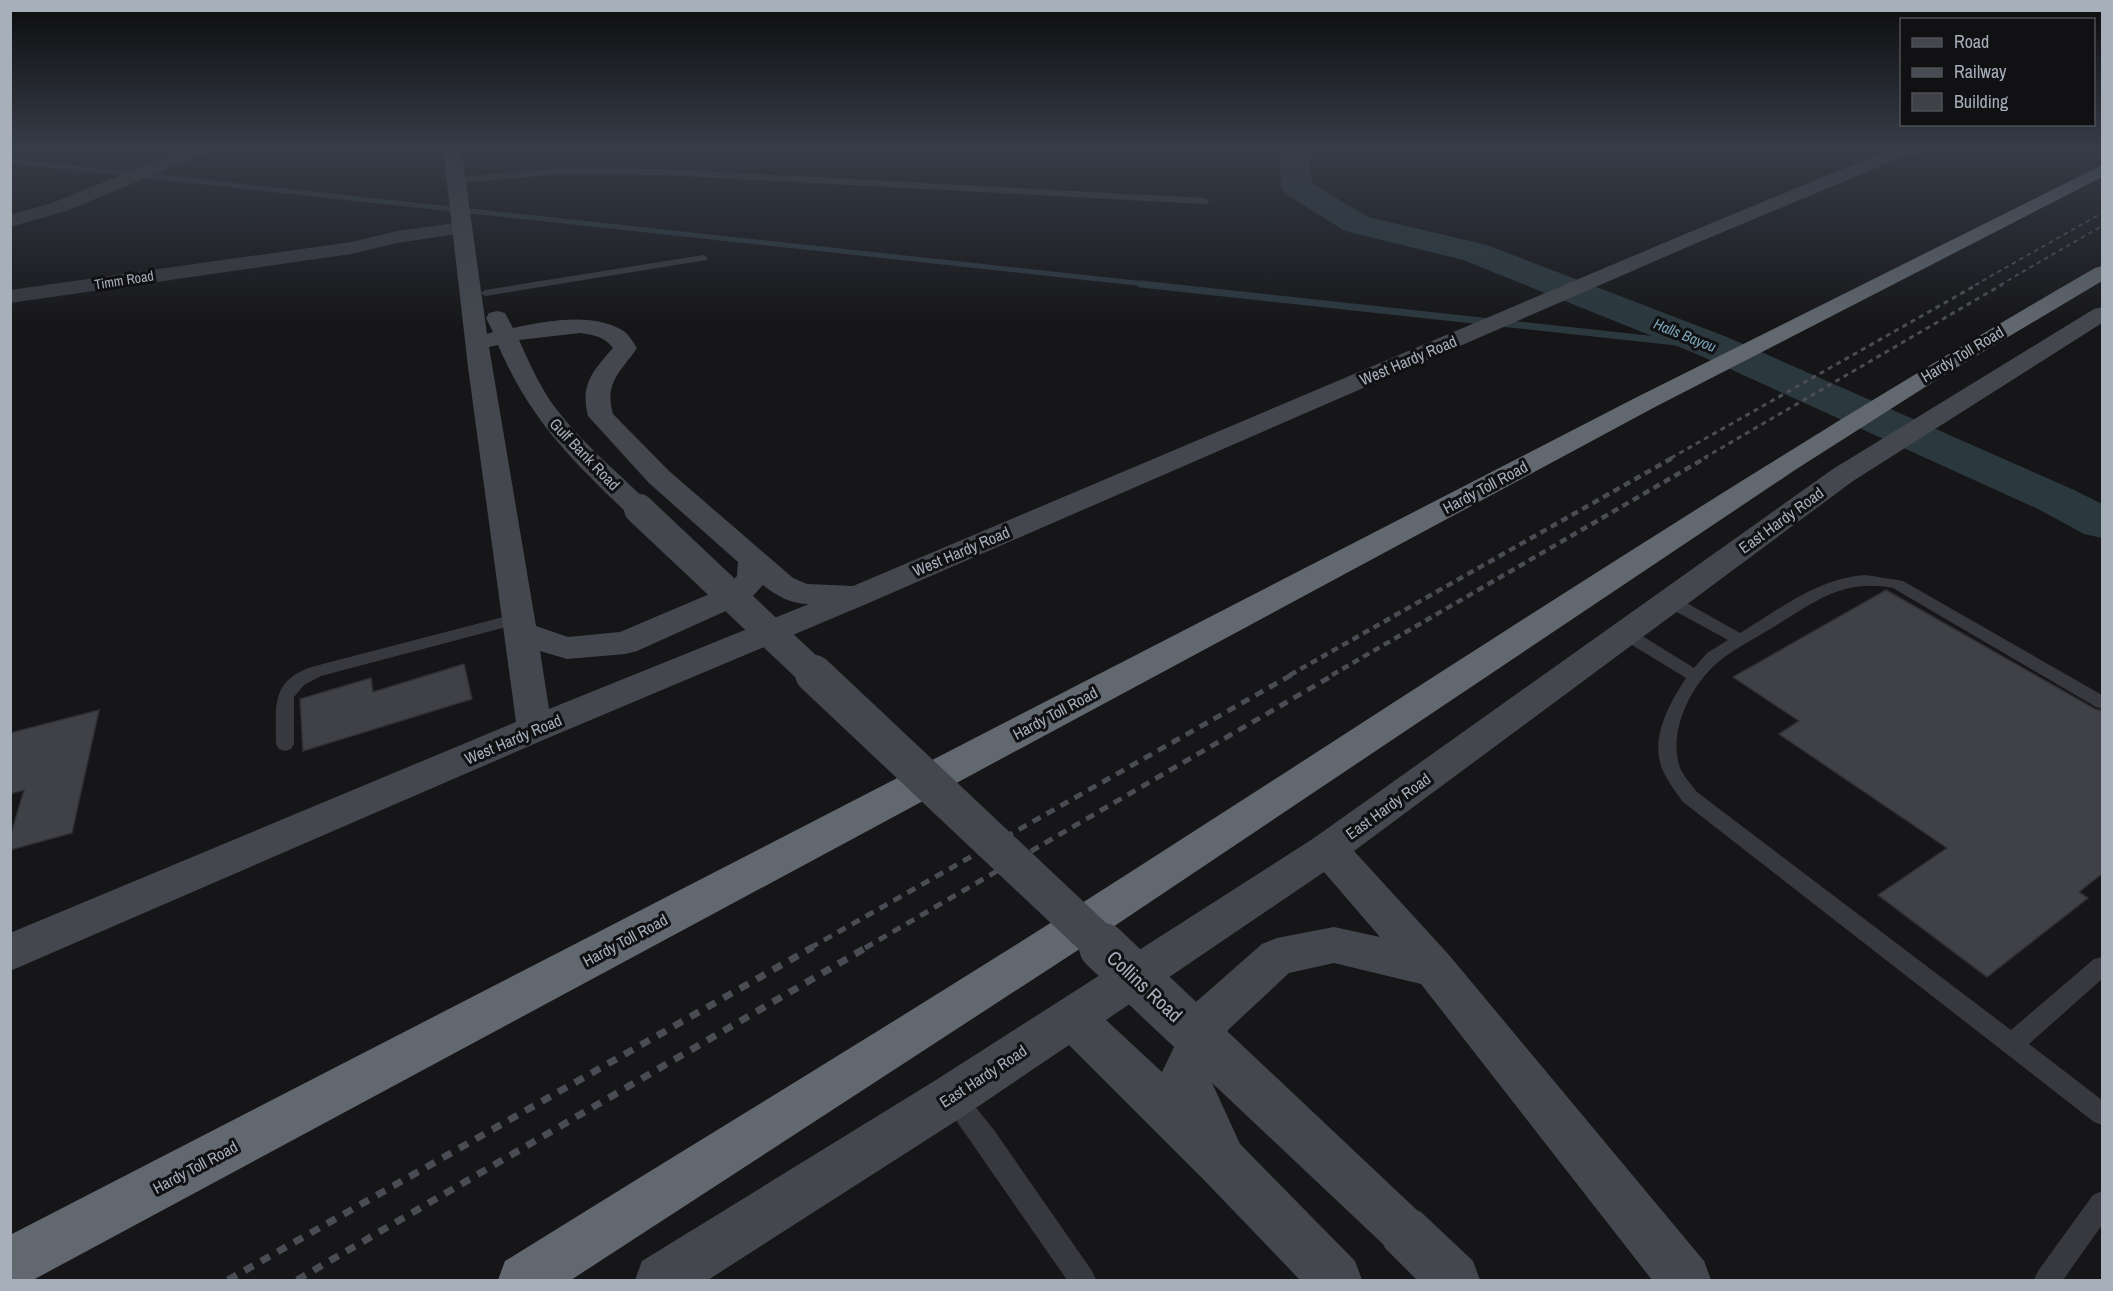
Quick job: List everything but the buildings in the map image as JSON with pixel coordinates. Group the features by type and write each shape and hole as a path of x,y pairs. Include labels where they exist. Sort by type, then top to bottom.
{"highway":[{"name":"Hardy Toll Road","path":"10,1264 1646,402 2030,207"},
{"name":"Hardy Toll Road","path":"524,1281 1090,920 1785,464 1935,370 2097,276"}],"main road":[{"name":"Gulf Bank Road","path":"460,207 463,231 475,258 485,293 518,364 545,411 585,457 834,692"},
{"name":"West Hardy Road","path":"10,953 535,729 860,595 1765,207"},
{"path":"463,231 477,343 535,729"},
{"name":"East Hardy Road","path":"661,1281 953,1096 1328,849 1843,475 2102,315"},
{"path":"477,343 547,329 583,326 613,332 621,338 625,348 601,377 597,388 597,402 601,416 659,477 782,585 802,594 860,595"},
{"path":"521,626 567,648 625,643 737,594 752,579 753,560"},
{"name":"Collins Road","path":"834,692 1403,1230 1454,1281"},
{"path":"1328,849 1434,968 1685,1281"},
{"path":"1222,1162 1185,1074 1212,1016 1276,957 1334,945 1434,968"},
{"path":"1073,1018 1222,1162 1336,1281"}],"street":[{"path":"10,221 58,207"},
{"name":"Timm Road","path":"10,297 238,262 351,248 397,237 463,231"}],"lane":[{"path":"485,293 703,258"},
{"path":"2103,703 1898,584 1864,578 1831,586 1713,657 1702,667 1670,721 1667,742 1670,766 1690,797 2103,1114"},
{"path":"1670,601 1740,640"},
{"path":"285,744 285,696 298,681 315,672 521,626"},
{"path":"1625,633 1696,677"},
{"path":"2012,1044 2103,966"},
{"path":"953,1096 985,1138 1083,1281"},
{"path":"2047,1281 2103,1204"}],"waterway":[{"path":"437,207 1155,285"},
{"name":"Halls Bayou","path":"1330,207 1357,224 1475,252 1713,346 2055,499 2102,523"},
{"path":"1141,284 1713,346"}],"railway":[{"path":"1975,285 2102,213"},
{"path":"2000,285 2102,226"},
{"path":"1671,458 1978,284"},
{"path":"1704,458 2003,284"},
{"path":"1290,675 1674,457"},
{"path":"1332,675 1707,457"},
{"path":"810,948 1293,674"},
{"path":"865,948 1335,674"},
{"path":"228,1280 813,947"},
{"path":"297,1280 867,947"}]}
